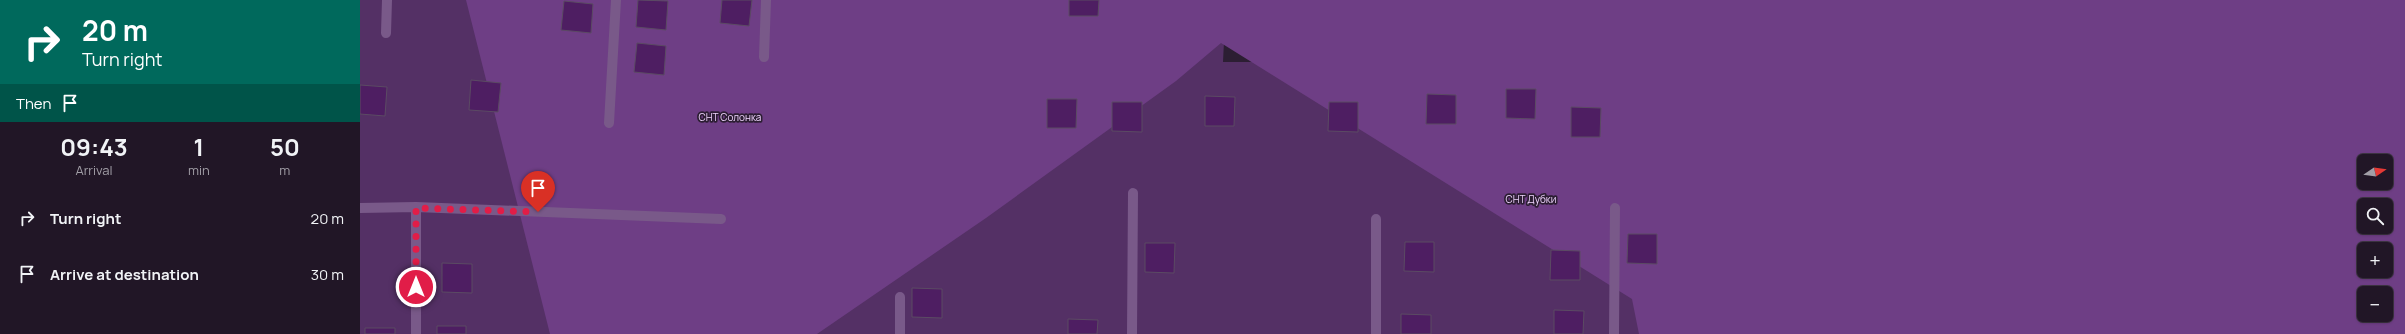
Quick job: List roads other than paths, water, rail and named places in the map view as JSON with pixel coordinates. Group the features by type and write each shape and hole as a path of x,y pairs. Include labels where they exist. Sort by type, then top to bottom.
{"street":[{"path":"386,33 387,0"},
{"path":"609,123 616,0"},
{"path":"764,57 766,0"},
{"path":"1132,334 1133,194"},
{"path":"360,208 416,208 721,219"},
{"path":"416,208 416,334"},
{"path":"1614,334 1615,208"},
{"path":"1376,219 1376,334"},
{"path":"900,297 900,334"}],"park label":[{"name":"СНТ Солонка","path":"730,117"},
{"name":"СНТ Дубки","path":"1531,199"}]}
